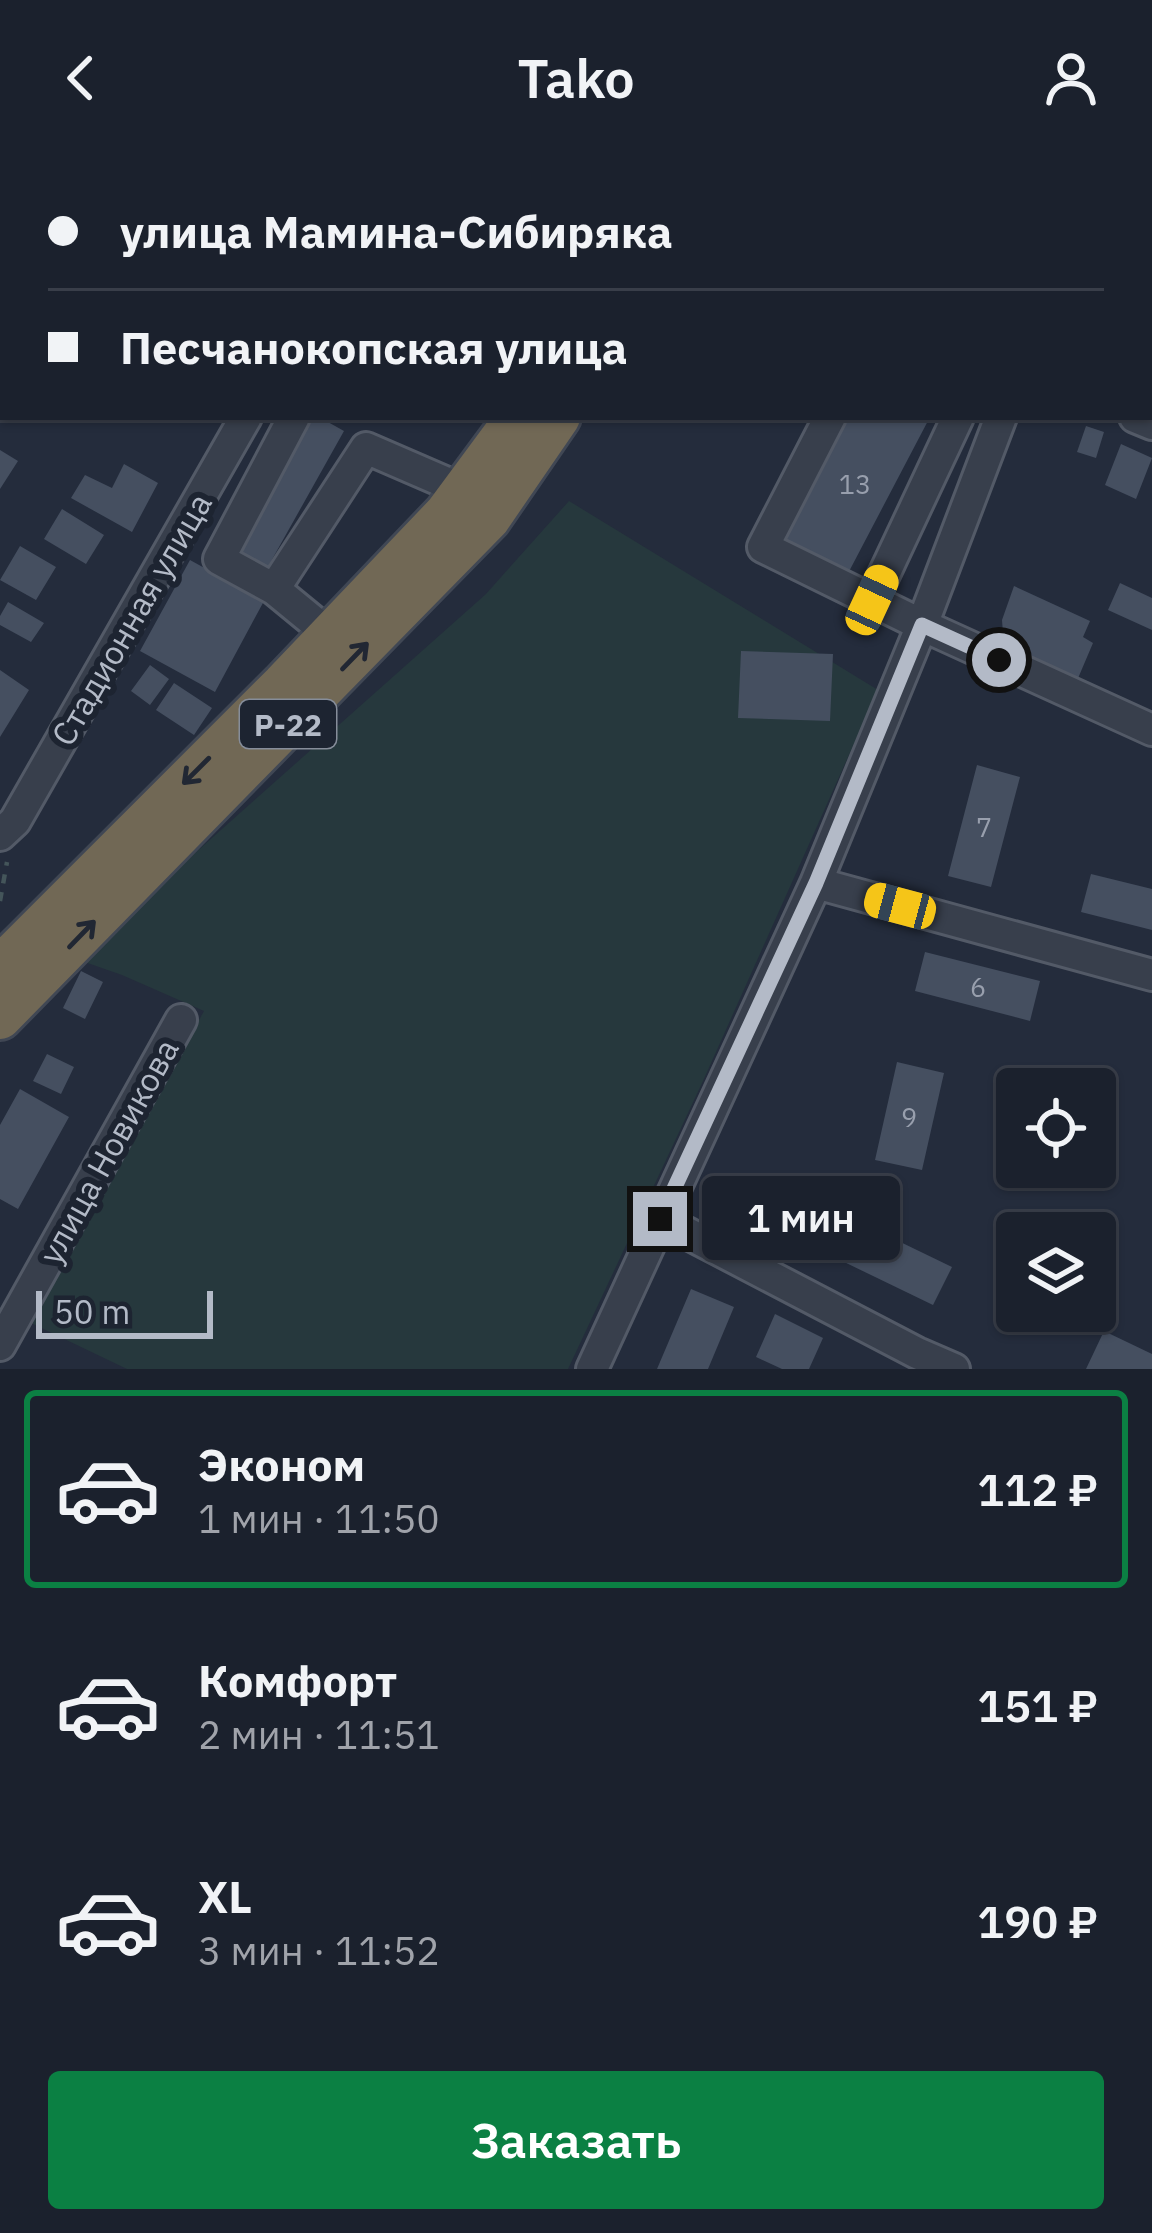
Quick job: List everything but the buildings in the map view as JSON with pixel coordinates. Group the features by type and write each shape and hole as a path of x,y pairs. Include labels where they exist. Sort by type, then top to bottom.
{"highway":[{"name":"Р-22","path":"0,967 446,513 515,420"},
{"name":"Р-22","path":"0,1018 489,519 557,420"}],"street":[{"name":"Стадионная улица","path":"8,828 244,420"},
{"path":"292,420 219,559 274,589 330,635"},
{"path":"828,420 763,547 1152,730"},
{"path":"872,600 957,420"},
{"path":"592,1369 816,883 922,625 999,420"},
{"path":"274,589 366,448 464,490"},
{"path":"816,883 1152,975"},
{"name":"улица Новикова","path":"0,1345 181,1020"},
{"path":"660,1219 954,1369"}],"shaded area":[{"path":"569,501 878,690 568,1369 127,1369 31,1323 204,1011 76,959 486,594"}],"route":[{"path":"660,1219 816,883 922,625 999,660"}]}
